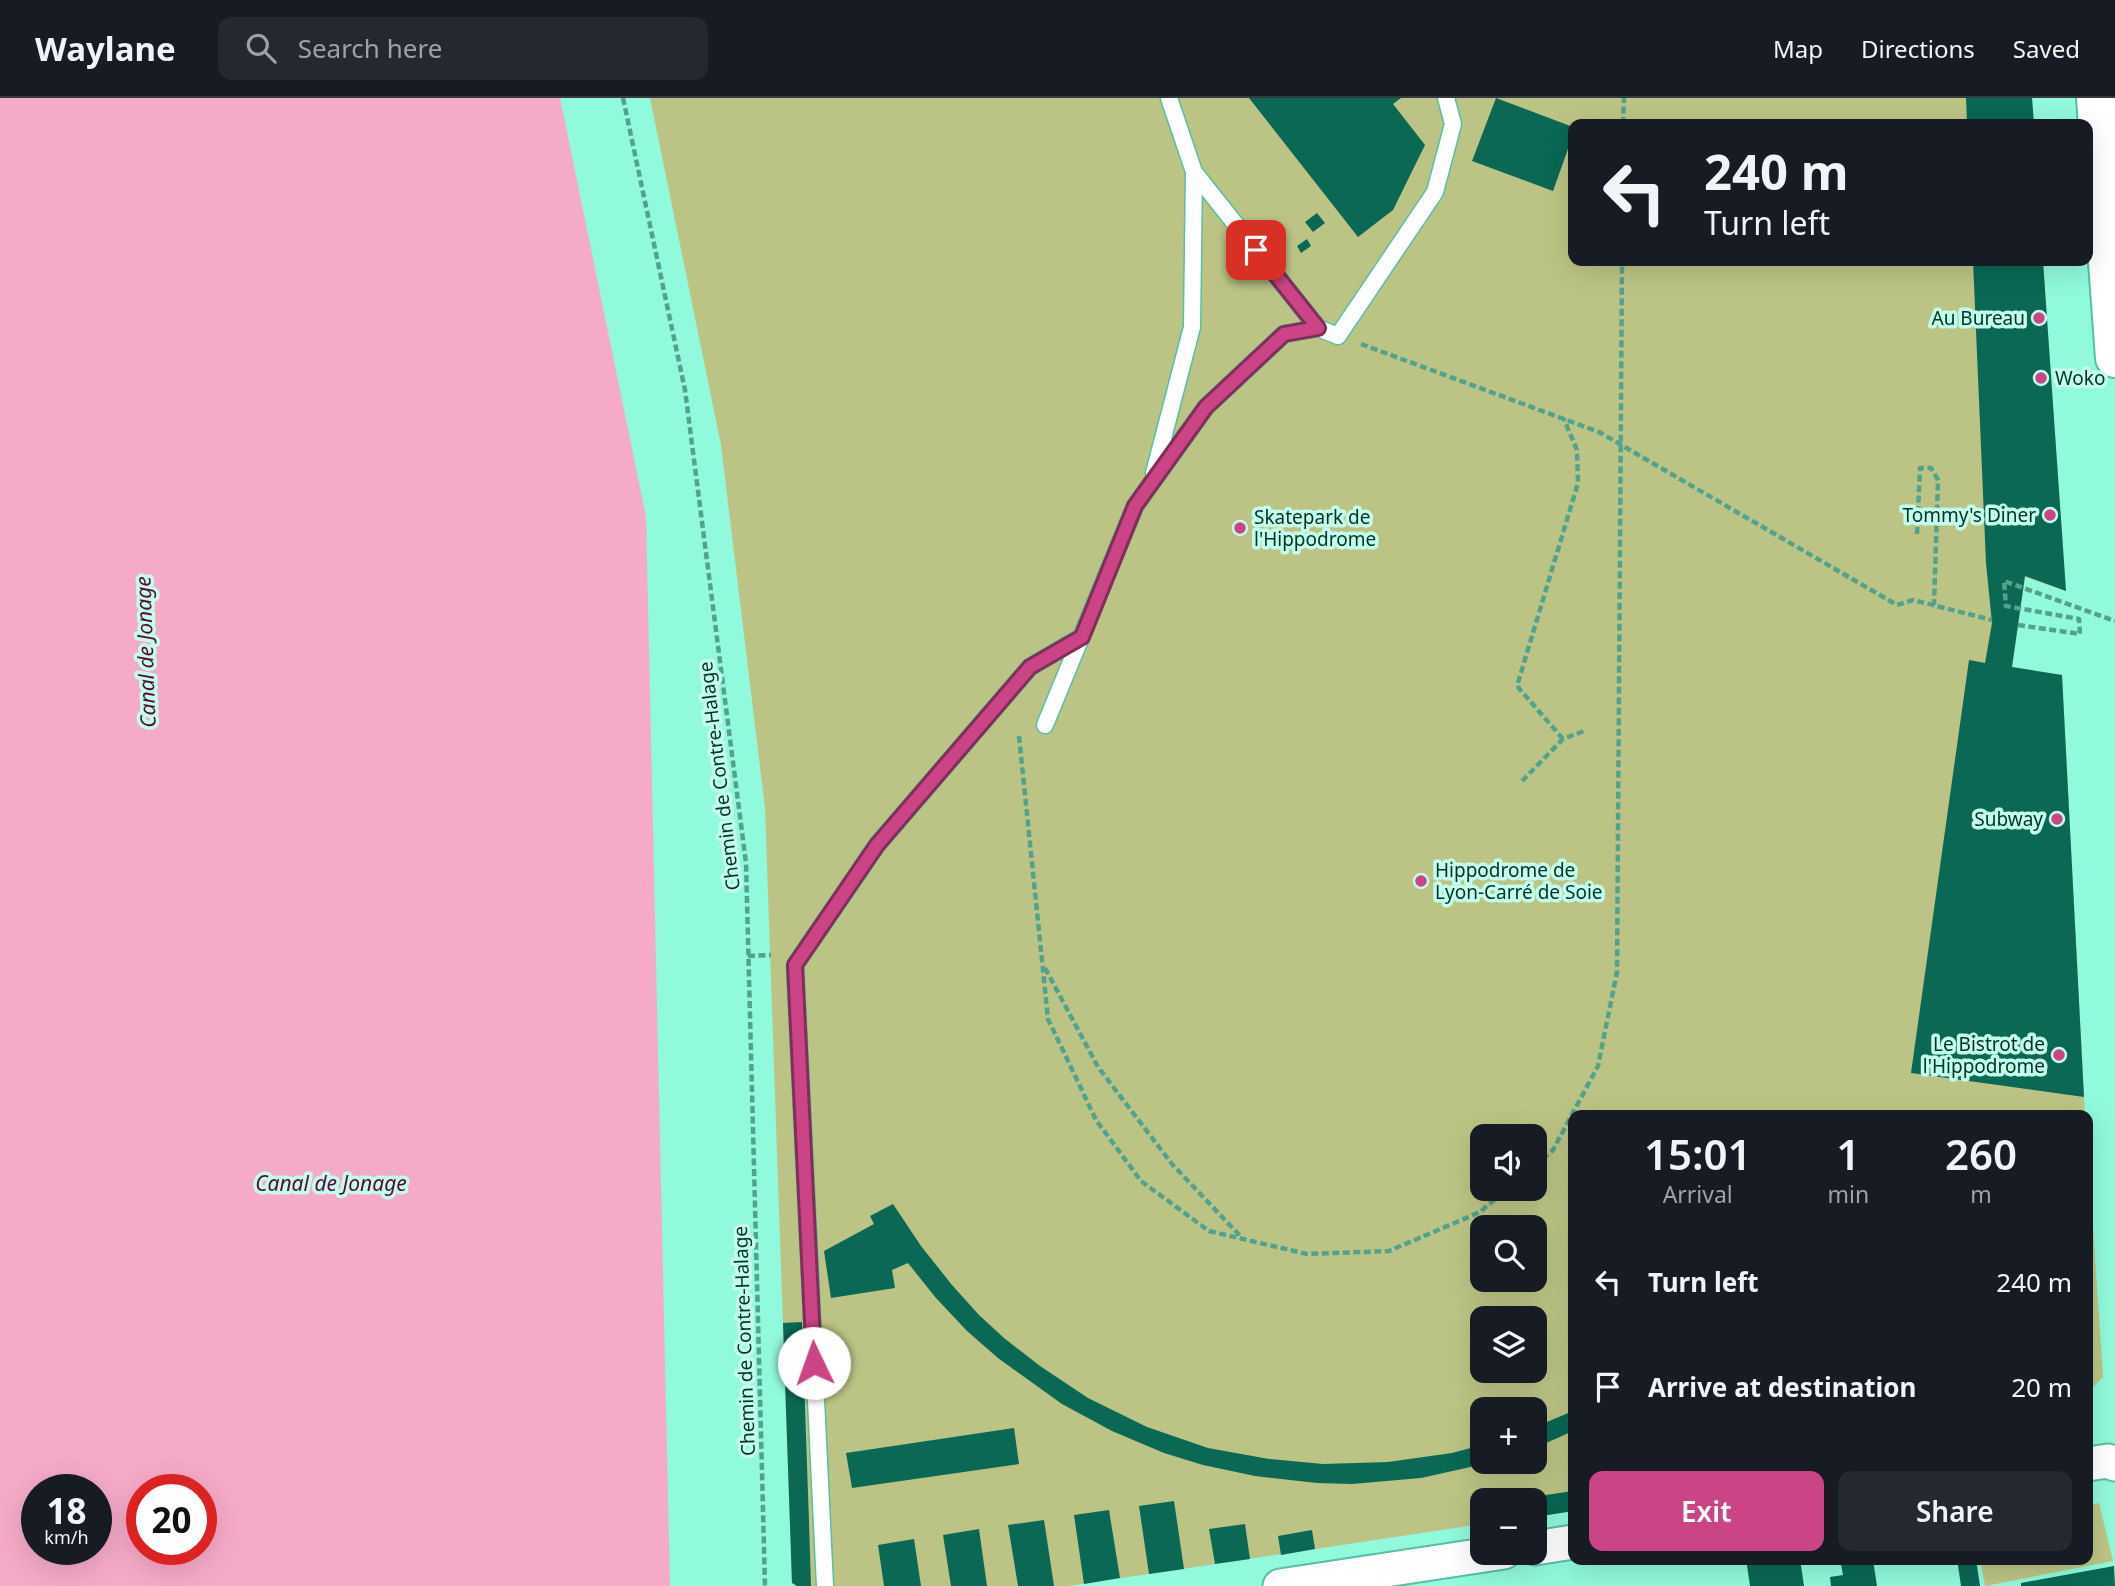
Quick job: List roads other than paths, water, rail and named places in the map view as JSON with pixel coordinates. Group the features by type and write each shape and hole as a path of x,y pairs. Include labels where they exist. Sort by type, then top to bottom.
{"main road":[{"path":"2096,98 2115,358"}],"street":[{"path":"2093,1463 2108,1461 2115,1464"},
{"path":"1547,1546 1568,1543"},
{"path":"1280,1586 1470,1557"}],"lane":[{"path":"1152,482 1192,327 1194,172 1169,98"},
{"path":"1194,172 1318,328 1338,336 1435,192 1453,124 1446,98"},
{"path":"1045,725 1135,506 1206,407 1284,334 1318,328"},
{"path":"825,1586 795,965 877,845 1030,667 1082,637"}],"water":[{"name":"Canal de Jonage","path":"0,98 560,98 646,517 670,1586 0,1586"}],"place":[{"name":"Au Bureau","path":"2039,318"},
{"name":"Woko","path":"2041,378"},
{"name":"Tommy's Diner","path":"2050,515"},
{"name":"Skatepark de l'Hippodrome","path":"1240,528"},
{"name":"Subway","path":"2057,819"},
{"name":"Hippodrome de Lyon-Carré de Soie","path":"1421,881"},
{"name":"Le Bistrot de l'Hippodrome","path":"2059,1055"}]}
